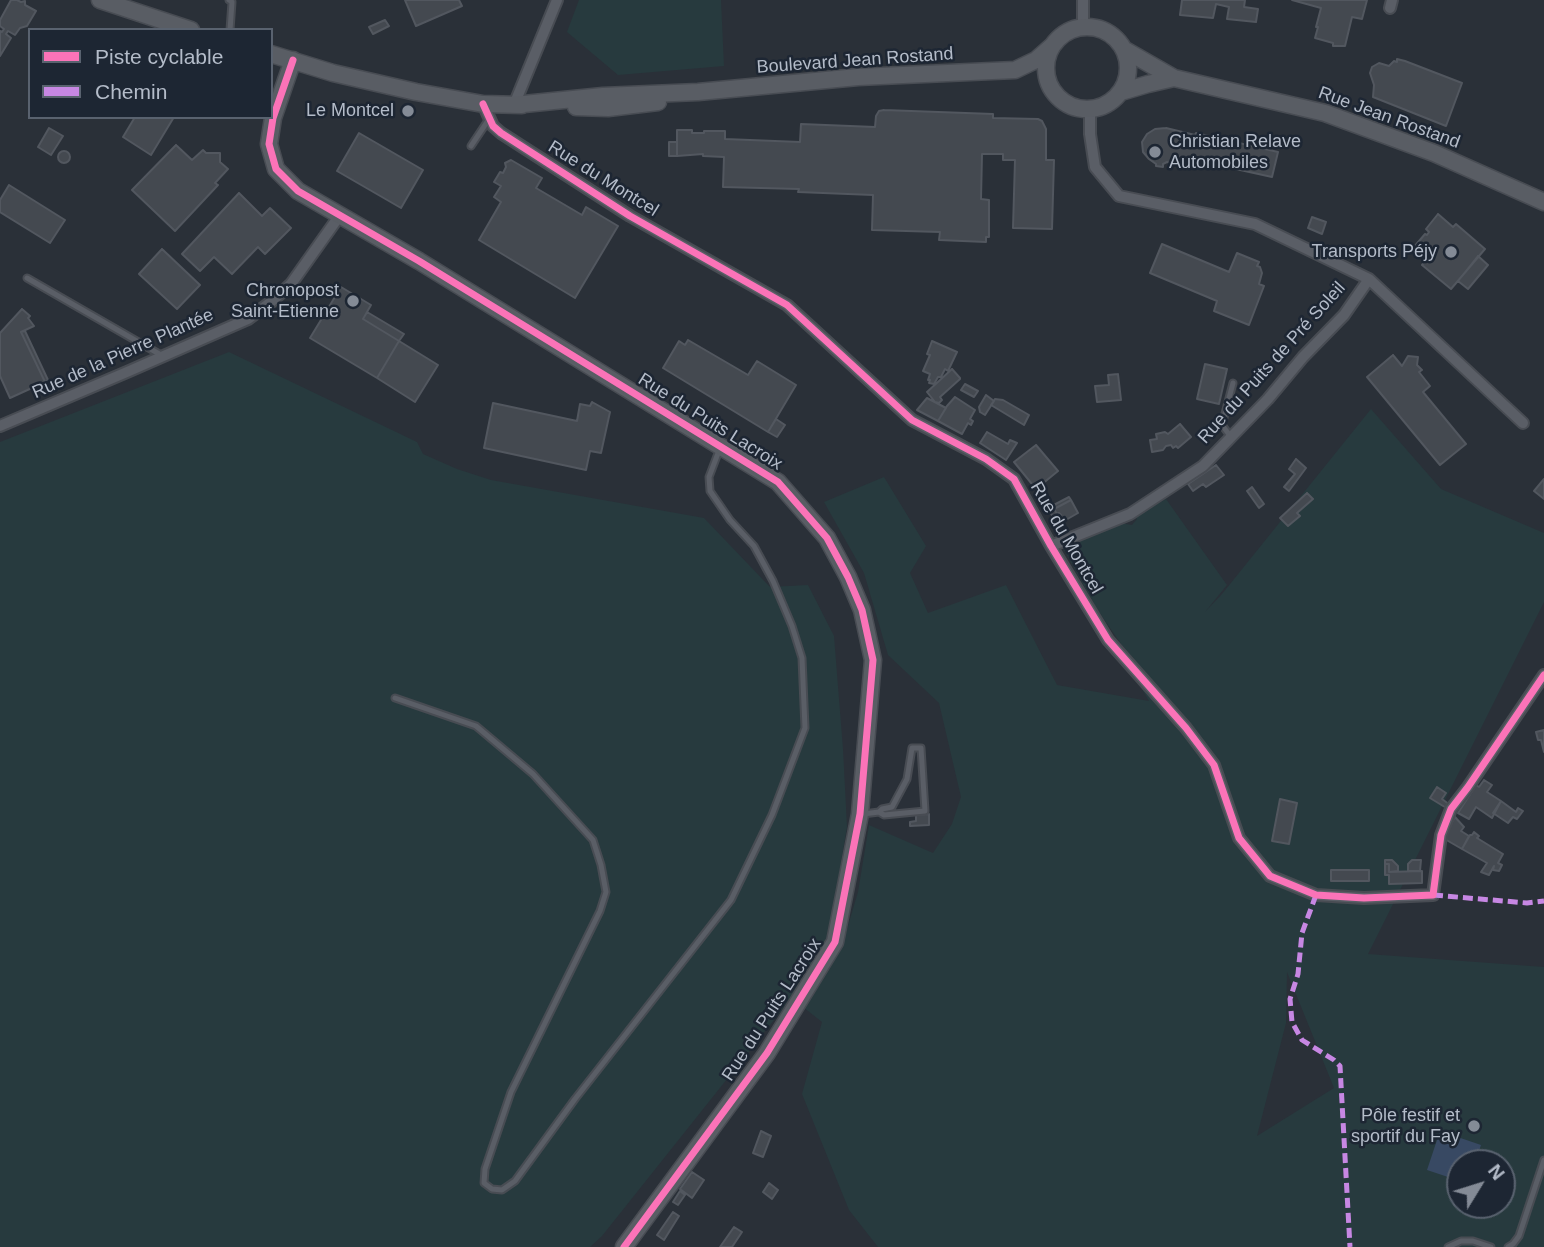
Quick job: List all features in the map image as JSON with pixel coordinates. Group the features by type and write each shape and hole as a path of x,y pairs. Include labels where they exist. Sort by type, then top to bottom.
{"main road":[{"path":"100,0 185,28"},
{"path":"1015,70 1036,60 1071,30 1096,27 1107,32 1125,50 1174,78"},
{"path":"1053,45 1046,65 1050,86 1066,103 1090,109 1112,101 1121,92 1128,72 1125,50"},
{"name":"Boulevard Jean Rostand","path":"273,55 332,73 486,111 514,105 603,96 698,92 858,77 1015,70"},
{"name":"Rue du Puits Lacroix","path":"273,118 292,61"},
{"path":"1015,70 1050,86"},
{"path":"1121,92 1174,78"},
{"name":"Rue Jean Rostand","path":"1174,78 1325,113 1434,153 1544,202"},
{"name":"Rue du Puits Lacroix","path":"273,119 269,144 276,169 298,191 419,261 778,482 827,538 862,610 873,660 860,814 835,942 767,1053 624,1247"}],"street":[{"path":"514,105 557,0"},
{"path":"1083,0 1083,27"},
{"path":"1090,109 1090,134 1095,167 1119,196 1255,224 1369,279 1523,423"},
{"name":"Rue du Montcel","path":"486,111 501,133 630,216 787,305 912,420 986,459 1014,479 1108,640 1186,728 1214,765 1239,838 1270,876 1316,895 1364,898 1433,895 1441,835 1451,809 1544,675"},
{"name":"Rue de la Pierre Plantée","path":"0,426 248,319 291,284 340,215"},
{"name":"Rue du Puits de Pré Soleil","path":"1052,546 1130,514 1203,466 1344,315 1369,279"}],"lane":[{"path":"229,0 232,2 230,28"},
{"path":"471,146 486,111"},
{"path":"27,278 163,356"},
{"path":"1231,437 1222,425 1233,383"},
{"path":"395,698 476,726 542,783 593,840 601,865 606,892 600,911 511,1092 485,1169 484,1183 492,1189 502,1190 515,1181 575,1099 731,900 772,815 805,727 802,658 792,625 754,546 730,520 710,491 709,477 720,446"},
{"path":"860,814 879,812 884,815 925,811 921,748 912,748 907,779 892,807 882,808 879,812"},
{"path":"1508,1247 1520,1236 1544,1160"},
{"path":"1448,1247 1461,1241 1473,1241 1491,1247"}],"green space":[{"path":"579,0 721,0 724,66 618,75 567,32"},
{"path":"229,352 417,442 423,454 457,469 491,480 704,518 770,587 808,585 834,636 847,827 828,941 782,1010 602,1236 590,1247 0,1247 0,442"},
{"path":"1371,409 1441,489 1544,533 1544,602 1368,954 1544,967 1544,1247 878,1247 849,1210 802,1094 822,1022 803,1007 842,946 858,892 869,825 933,853 952,824 961,797 939,703 888,655 864,573 824,502 884,477 926,546 910,573 928,613 1006,585 1057,685 1149,701 1139,684 1147,674 1121,644 1097,609 1063,548 1119,523 1132,525 1137,519 1135,516 1166,499 1227,585 1205,612","holes":["1287,972 1334,1088 1257,1136 1286,1023"]}],"water":[{"path":"1440,1131 1481,1145 1480,1149 1446,1149 1446,1176 1427,1170"}],"building":[{"path":"11,0 25,1 25,5 36,11 27,26 20,28 15,35 8,31 6,34 11,38 0,56 0,31 4,29 0,26 0,20"},
{"path":"405,0 459,0 462,6 416,26"},
{"path":"1182,0 1245,0 1244,7 1258,9 1256,22 1227,19 1229,7 1216,4 1213,18 1180,15"},
{"path":"1292,0 1367,0 1362,19 1352,17 1345,46 1333,46 1333,43 1315,38 1321,8"},
{"path":"385,20 389,26 373,34 369,27"},
{"path":"1397,59 1462,83 1446,126 1373,97 1374,85 1370,73 1372,67 1379,63 1389,66 1394,61 1397,62"},
{"path":"879,111 993,114 993,118 1042,121 1046,129 1046,160 1054,160 1052,229 1013,228 1015,160 1003,160 1003,154 982,154 981,199 989,200 989,237 986,237 986,242 939,240 940,232 872,230 873,195 723,187 724,157 703,154 677,156 677,130 692,130 692,133 725,131 725,139 800,142 801,124 875,127 876,116"},
{"path":"134,119 173,119 151,155 123,137"},
{"path":"49,128 63,136 51,155 38,147"},
{"path":"1166,128 1278,152 1272,177 1172,155 1171,163 1163,164 1163,167 1156,166 1143,152 1142,142 1147,134 1155,129"},
{"path":"359,133 423,170 401,208 337,171"},
{"path":"669,142 677,142 677,156 669,156"},
{"path":"176,145 192,160 203,150 206,153 220,153 220,162 228,169 215,183 218,185 175,231 132,190"},
{"path":"59,152 69,152 69,162 59,162"},
{"path":"511,160 542,178 536,188 582,215 586,207 618,226 575,298 479,240 501,202 494,197 501,186 494,182 500,172 503,173 505,163"},
{"path":"9,185 65,220 50,243 0,212 0,200"},
{"path":"239,193 262,216 270,208 291,228 265,254 258,247 232,274 214,257 200,271 182,254"},
{"name":"Transports Péjy","path":"1438,214 1453,227 1456,224 1485,249 1451,289 1422,265 1427,259 1414,247 1427,235 1429,232 1426,229"},
{"path":"1312,217 1326,222 1322,234 1308,228"},
{"path":"1162,244 1229,272 1237,253 1259,262 1257,266 1262,273 1259,284 1264,286 1249,325 1214,311 1217,301 1150,273"},
{"path":"162,249 200,285 177,309 139,274"},
{"path":"1478,256 1488,265 1468,289 1458,281"},
{"path":"341,287 371,305 363,319 399,341 377,378 310,338"},
{"path":"22,309 30,316 28,318 34,326 21,332 45,382 10,398 0,376 0,333"},
{"path":"367,312 404,334 399,341 363,319"},
{"path":"25,331 48,380 45,382 21,332"},
{"path":"688,340 748,375 757,361 796,385 768,432 663,368 679,341 685,345"},
{"path":"399,341 438,365 415,402 377,378"},
{"path":"932,341 957,352 948,371 945,369 934,384 929,383 930,374 923,371 930,355 927,354"},
{"path":"1393,355 1402,366 1408,356 1418,357 1417,365 1422,370 1419,372 1430,386 1423,392 1466,444 1440,465 1367,377"},
{"path":"1205,364 1227,369 1219,404 1197,399"},
{"path":"952,369 960,379 940,397 942,400 939,403 935,402 927,392"},
{"path":"1118,374 1121,400 1097,402 1095,386 1109,385 1108,375"},
{"path":"965,384 978,391 974,397 961,390"},
{"path":"986,395 994,401 985,415 980,412 979,407"},
{"path":"955,397 975,410 970,419 973,421 971,425 968,423 962,434 938,421"},
{"path":"927,398 946,408 938,421 917,410"},
{"path":"995,399 1003,400 1029,415 1024,425 991,405"},
{"path":"592,402 610,412 601,453 590,451 586,470 484,448 493,403 577,421 580,404 590,406"},
{"path":"776,419 785,425 777,437 768,432"},
{"path":"1180,424 1191,437 1178,448 1171,445 1152,452 1150,440 1157,439 1156,434 1168,434"},
{"path":"987,432 1008,444 1010,440 1017,443 1006,460 980,443"},
{"path":"1036,445 1058,471 1036,489 1014,462"},
{"path":"1296,459 1306,468 1289,491 1284,487 1295,474 1289,469"},
{"path":"1216,465 1224,475 1206,487 1203,484 1193,491 1188,484"},
{"path":"1544,479 1544,499 1534,491"},
{"path":"1252,487 1264,504 1259,508 1247,491"},
{"path":"1307,493 1313,499 1297,513 1300,516 1288,526 1280,518"},
{"path":"1069,497 1071,500 1054,509 1061,515 1054,519 1048,508"},
{"path":"1071,500 1078,513 1064,521 1054,509"},
{"path":"1544,730 1544,752 1536,732"},
{"path":"1484,780 1492,785 1487,792 1501,801 1492,818 1476,807 1469,819 1458,813 1476,785 1479,787"},
{"path":"1437,787 1446,793 1442,799 1450,805 1448,809 1430,798"},
{"path":"1280,799 1297,803 1289,844 1272,841"},
{"path":"1501,801 1516,812 1518,808 1523,811 1517,819 1513,817 1508,823 1493,813"},
{"path":"929,814 929,825 910,826 910,822 916,821 916,815"},
{"path":"1455,817 1464,827 1461,831 1469,836 1462,849 1443,838"},
{"path":"1474,832 1479,836 1477,838 1503,854 1498,863 1502,865 1499,871 1493,870 1494,866 1489,875 1481,872 1487,863 1462,849"},
{"path":"1385,860 1392,860 1398,866 1398,871 1389,872 1389,864 1385,864"},
{"path":"1412,860 1421,860 1420,871 1408,871 1408,864"},
{"path":"1385,864 1389,864 1389,872 1422,871 1422,883 1389,884 1389,875 1385,875"},
{"path":"1331,870 1369,870 1369,881 1331,881"},
{"path":"761,1131 771,1136 763,1157 753,1153"},
{"path":"692,1172 704,1180 692,1198 680,1189"},
{"path":"769,1183 778,1190 772,1199 763,1192"},
{"path":"680,1191 685,1195 678,1205 673,1202"},
{"path":"673,1212 679,1216 664,1240 657,1235"},
{"path":"734,1227 742,1232 732,1247 720,1247"}],"marked path":[{"path":"1316,895 1302,933 1298,974 1290,999 1292,1022 1302,1040 1340,1066 1350,1247"},
{"path":"1433,895 1527,903 1544,901"}],"cycle path":[{"path":"273,118 293,60"},
{"path":"483,104 493,126 501,133 630,216 787,305 912,420 986,459 1014,479 1108,640 1186,728 1214,765 1239,838 1270,876 1316,895 1364,898 1433,895 1441,835 1451,809 1544,675"},
{"path":"273,119 269,144 276,169 298,191 419,261 778,482 827,538 862,610 873,660 860,814 835,942 767,1053 624,1247"}],"place":[{"name":"Le Montcel","path":"408,111"},
{"name":"Christian Relave Automobiles","path":"1155,152"},
{"name":"Transports Péjy","path":"1451,252"},
{"name":"Chronopost Saint-Etienne","path":"353,301"},
{"name":"Pôle festif et sportif du Fay","path":"1474,1126"}]}
